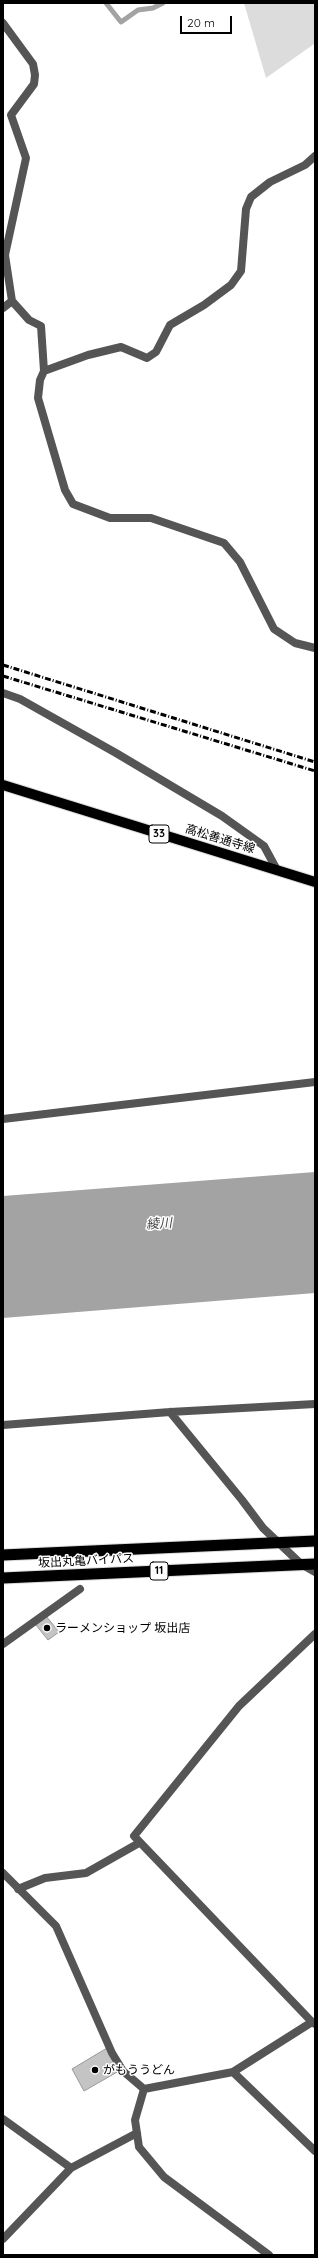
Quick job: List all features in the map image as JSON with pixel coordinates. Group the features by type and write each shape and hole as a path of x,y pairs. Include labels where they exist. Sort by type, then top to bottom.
{"highway":[{"name":"坂出丸亀バイパス","path":"3,1555 315,1541"},
{"name":"坂出丸亀バイパス","path":"3,1578 315,1564"}],"main road":[{"name":"高松善通寺線","path":"3,785 315,882"}],"street":[{"path":"3,23 33,64 35,74 34,84 11,114 26,158 5,255 12,301 29,320 41,326 44,371 40,380 38,398 65,490 73,504 110,518 151,518 224,543 240,562 274,629 295,643 315,648"},
{"path":"44,371 88,355 121,347 147,358 156,352 170,325 204,305 226,289 241,271 246,209 251,197 270,182 305,165 315,156"},
{"path":"3,308 12,301"},
{"path":"3,693 20,699 116,753 222,816 264,846 277,870"},
{"path":"3,1119 315,1082"},
{"path":"3,1425 170,1412 315,1404"},
{"path":"170,1412 276,1543 301,1564 315,1572"},
{"path":"3,1644 80,1589"},
{"path":"144,2089 234,2072 314,2023 139,1843 134,1836 240,1706 315,1634"},
{"path":"18,1889 45,1878 86,1873 139,1843"},
{"path":"3,1873 56,1926 112,2053 123,2071 144,2089"},
{"path":"234,2072 315,2151"},
{"path":"144,2089 135,2120 139,2147 164,2177 269,2255"},
{"path":"3,2120 71,2168"},
{"path":"3,2239 71,2168 137,2133"}],"shaded area":[{"path":"244,3 315,3 314,44 266,78"}],"water":[{"name":"綾川","path":"315,1172 315,1293 3,1318 3,1196"}],"building":[{"name":"ラーメンショップ 坂出店","path":"46,1616 59,1632 48,1640 36,1625"},
{"name":"がもううどん","path":"107,2048 119,2071 84,2091 72,2069"}],"waterway":[{"path":"106,3 121,22 138,10 153,8 163,3"}],"railway":[{"path":"3,665 315,762"},
{"path":"3,676 315,771"}],"place":[{"name":"ラーメンショップ 坂出店","path":"47,1628"},
{"name":"がもううどん","path":"95,2070"}]}
